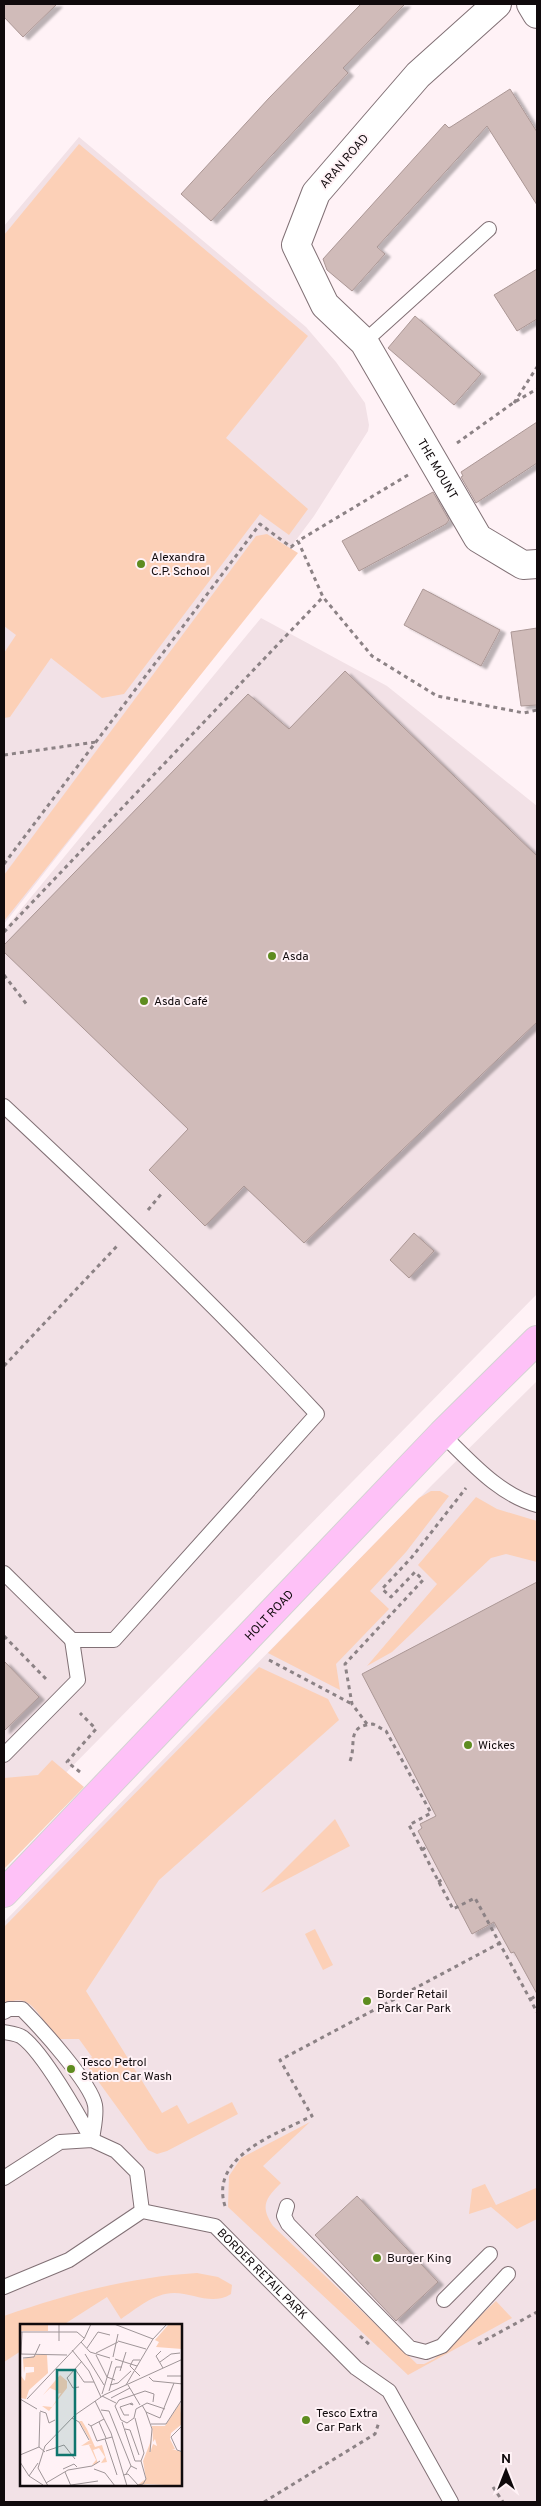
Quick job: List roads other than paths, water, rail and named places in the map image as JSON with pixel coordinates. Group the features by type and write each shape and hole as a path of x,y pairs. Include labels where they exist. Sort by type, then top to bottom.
{"main road":[{"name":"HOLT ROAD","path":"4,1893 104,1791 442,1434 537,1340"}],"street":[{"name":"ARAN ROAD","path":"364,342 325,305 296,246 316,193 418,75 497,4"},
{"path":"531,4 537,14"},
{"name":"THE MOUNT","path":"364,342 431,461 478,538 523,565 537,564"}],"lane":[{"path":"364,342 488,229"},
{"path":"4,1106 134,1228 268,1361 317,1414 114,1640 72,1640"},
{"path":"442,1434 480,1470 520,1500 537,1504"},
{"path":"4,1573 72,1640 78,1680 4,1755"},
{"path":"4,2012 9,2009 22,2009 37,2024 86,2086 95,2105 92,2140"},
{"path":"4,2032 22,2037 38,2056 77,2112 92,2140"},
{"path":"4,2178 60,2142 92,2140 116,2152 137,2172 142,2211 69,2260 4,2288"},
{"path":"287,2206 284,2216 288,2224 410,2348 426,2352 442,2346 508,2274"},
{"name":"BORDER RETAIL PARK","path":"142,2211 215,2226 356,2368 389,2391 452,2502"},
{"path":"444,2300 490,2254"}],"place":[{"name":"Alexandra C.P. School","path":"141,564"},
{"name":"Asda","path":"272,956"},
{"name":"Asda Café","path":"144,1001"},
{"name":"Wickes","path":"468,1745"},
{"name":"Border Retail Park Car Park","path":"367,2001"},
{"name":"Tesco Petrol Station Car Wash","path":"71,2069"},
{"name":"Burger King","path":"377,2258"},
{"name":"Tesco Extra Car Park","path":"306,2420"}]}
